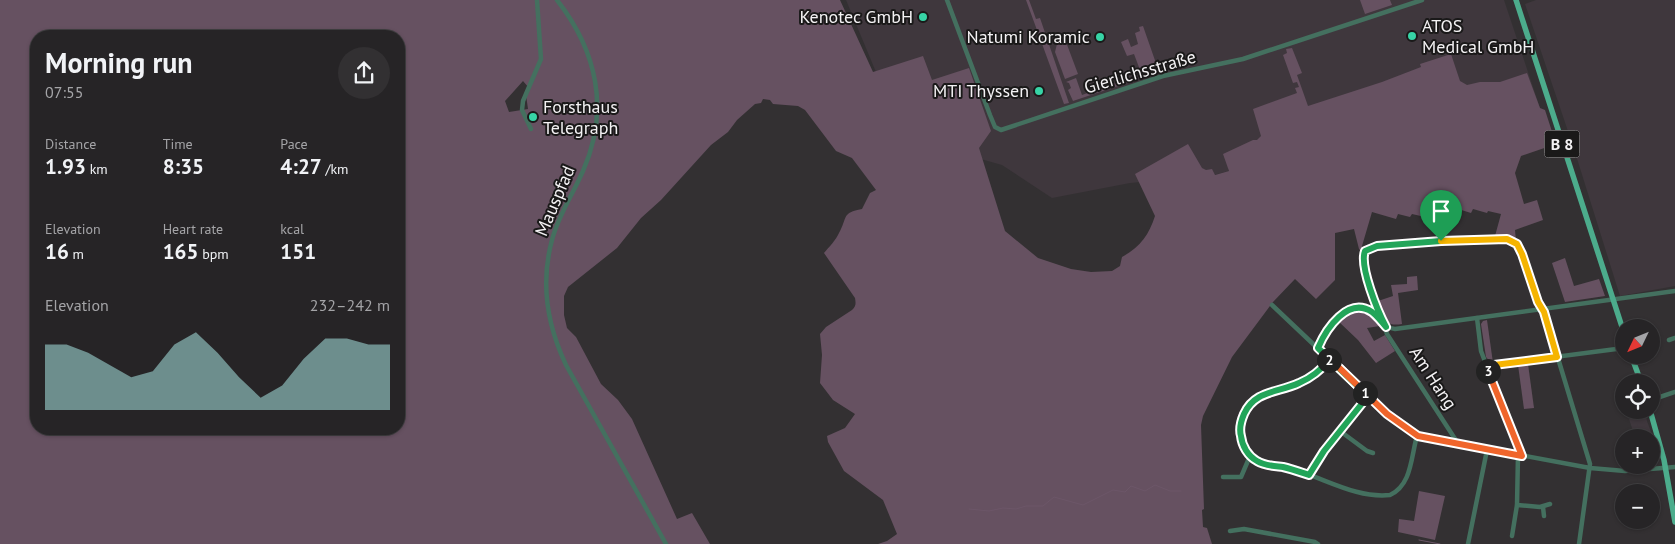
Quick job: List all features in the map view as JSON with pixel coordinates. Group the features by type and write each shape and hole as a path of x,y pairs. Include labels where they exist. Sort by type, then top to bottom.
{"main road":[{"name":"B 8","path":"1516,0 1619,319"},
{"path":"1652,419 1666,468 1675,522"}],"street":[{"path":"530,129 522,110 523,102 541,59 537,0"},
{"name":"Mauspfad","path":"557,0 571,18 584,43 594,73 598,102 595,131 588,160 552,238 546,273 547,309 552,330 566,365 666,544"},
{"name":"Gierlichsstraße","path":"947,0 990,115 995,127 1001,130 1163,76 1243,59 1422,0"},
{"name":"Am Hang","path":"1459,445 1387,334 1364,263 1365,251 1377,246 1465,239 1489,238 1511,240 1518,246 1538,302 1542,308"},
{"path":"1318,348 1336,320 1350,309 1362,308 1368,310 1386,327 1395,328 1675,291"},
{"path":"1272,305 1387,414 1418,436 1590,468 1625,471 1675,467"},
{"path":"1542,308 1590,464 1579,544"},
{"path":"1477,318 1481,351 1520,456 1517,505 1512,536"},
{"path":"1669,340 1675,338"},
{"path":"1486,366 1615,349"},
{"path":"1330,359 1319,371 1309,378 1298,384 1262,394 1250,404 1242,418 1240,434 1244,447 1250,456 1261,463 1294,470 1364,493 1390,495 1401,488 1407,476 1418,436"},
{"path":"1660,397 1675,392"},
{"path":"1309,475 1316,462 1368,396"},
{"path":"1340,431 1367,451 1373,453"},
{"path":"1468,544 1487,450"},
{"path":"1223,477 1241,477 1250,456"},
{"path":"1517,505 1544,507 1550,504"},
{"path":"1544,507 1544,516"},
{"path":"1230,531 1244,529 1318,544"}],"shaded area":[{"path":"0,0 840,0 873,72 923,56 932,80 969,68 991,131 979,148 1005,231 1038,258 1071,269 1091,272 1112,271 1120,266 1122,257 1139,245 1150,229 1155,216 1135,174 1188,144 1202,168 1206,170 1212,169 1215,175 1229,171 1223,154 1253,140 1257,140 1261,136 1253,109 1297,93 1295,88 1299,87 1297,82 1293,83 1283,55 1287,53 1286,49 1292,48 1302,73 1297,75 1308,106 1382,82 1421,67 1420,64 1451,54 1460,81 1467,85 1480,82 1500,82 1527,73 1540,108 1545,110 1556,144 1521,156 1515,173 1524,204 1537,200 1543,220 1515,230 1516,241 1509,237 1495,236 1501,214 1488,211 1487,213 1473,209 1471,213 1458,209 1456,215 1442,211 1441,215 1427,211 1425,217 1412,214 1410,217 1398,214 1396,219 1372,212 1362,252 1359,249 1354,229 1335,233 1335,280 1316,299 1295,279 1273,302 1232,357 1203,416 1201,425 1203,527 1207,528 1212,544 878,544 887,541 897,534 883,500 844,471 828,442 827,436 845,428 855,414 833,400 820,383 822,355 820,334 826,327 852,310 856,303 855,298 824,253 838,236 848,214 862,209 870,193 876,190 852,158 836,151 805,110 798,106 773,104 770,100 763,99 761,103 755,104 737,120 728,132 711,145 661,200 641,218 617,248 568,287 564,296 564,315 567,328 576,337 601,384 618,400 632,419 677,519 692,513 710,544 0,544","holes":["523,81 529,88 526,95 528,109 509,112 505,101"]},
{"path":"846,0 1504,0 1540,108 1228,168 1229,171 1214,175 1130,183 1052,198 1002,165 903,137"},
{"path":"1026,0 1029,0 1036,19 1040,18 1069,103 1064,104"},
{"path":"1360,0 1390,0 1392,5 1365,14"},
{"path":"1536,0 1675,0 1675,286 1620,296 1574,149 1525,4"},
{"path":"1143,26 1158,69 1156,73 1143,78 1134,54 1127,56 1121,42 1128,39 1131,47 1138,44 1135,33 1140,31 1139,27"},
{"path":"1063,34 1078,74 1065,79 1055,52 1059,36"},
{"path":"1138,75 1139,79 1112,88 1110,85"},
{"path":"1076,78 1082,95 1110,85 1108,86 1109,89 1073,101 1068,90 1071,88 1069,83 1066,82"},
{"path":"1565,258 1574,286 1599,279 1605,296 1565,302 1552,263"},
{"path":"1417,276 1418,290 1398,293 1402,324 1395,325 1384,320 1378,301 1393,296 1391,285 1407,284 1407,277"},
{"path":"1351,311 1364,312 1374,318 1380,326 1367,328 1374,341 1385,335 1395,351 1376,363 1358,340 1338,321"},
{"path":"1487,320 1493,363 1486,357 1481,324"},
{"path":"1528,364 1534,408 1524,409 1518,365"},
{"path":"1629,419 1647,419 1650,429 1632,429"},
{"path":"1419,491 1445,496 1435,540 1398,532 1399,519 1414,521"}],"waterway":[{"path":"969,509 989,511 1003,508 1016,509 1026,506 1043,506 1054,497 1083,505 1113,490 1125,492 1131,486 1145,491 1155,485 1170,491 1181,491"},
{"path":"1419,540 1440,544"}],"place":[{"name":"Kenotec GmbH","path":"923,17"},
{"name":"ATOS Medical GmbH","path":"1412,36"},
{"name":"Natumi Koramic","path":"1100,37"},
{"name":"MTI Thyssen","path":"1039,91"},
{"name":"Forsthaus Telegraph","path":"533,117"}],"route":[{"path":"1441,241 1377,246 1365,251 1364,263 1386,327 1372,312 1362,308 1350,309 1336,320 1318,348 1348,377 1368,396 1324,451 1309,475 1261,463 1250,456 1246,452 1240,434 1242,418 1250,404 1262,394 1298,384 1309,378 1319,371 1326,364 1330,359 1387,414 1418,436 1522,456 1486,366 1557,357 1544,312 1539,305 1517,244 1507,239 1489,238 1441,241"}]}
